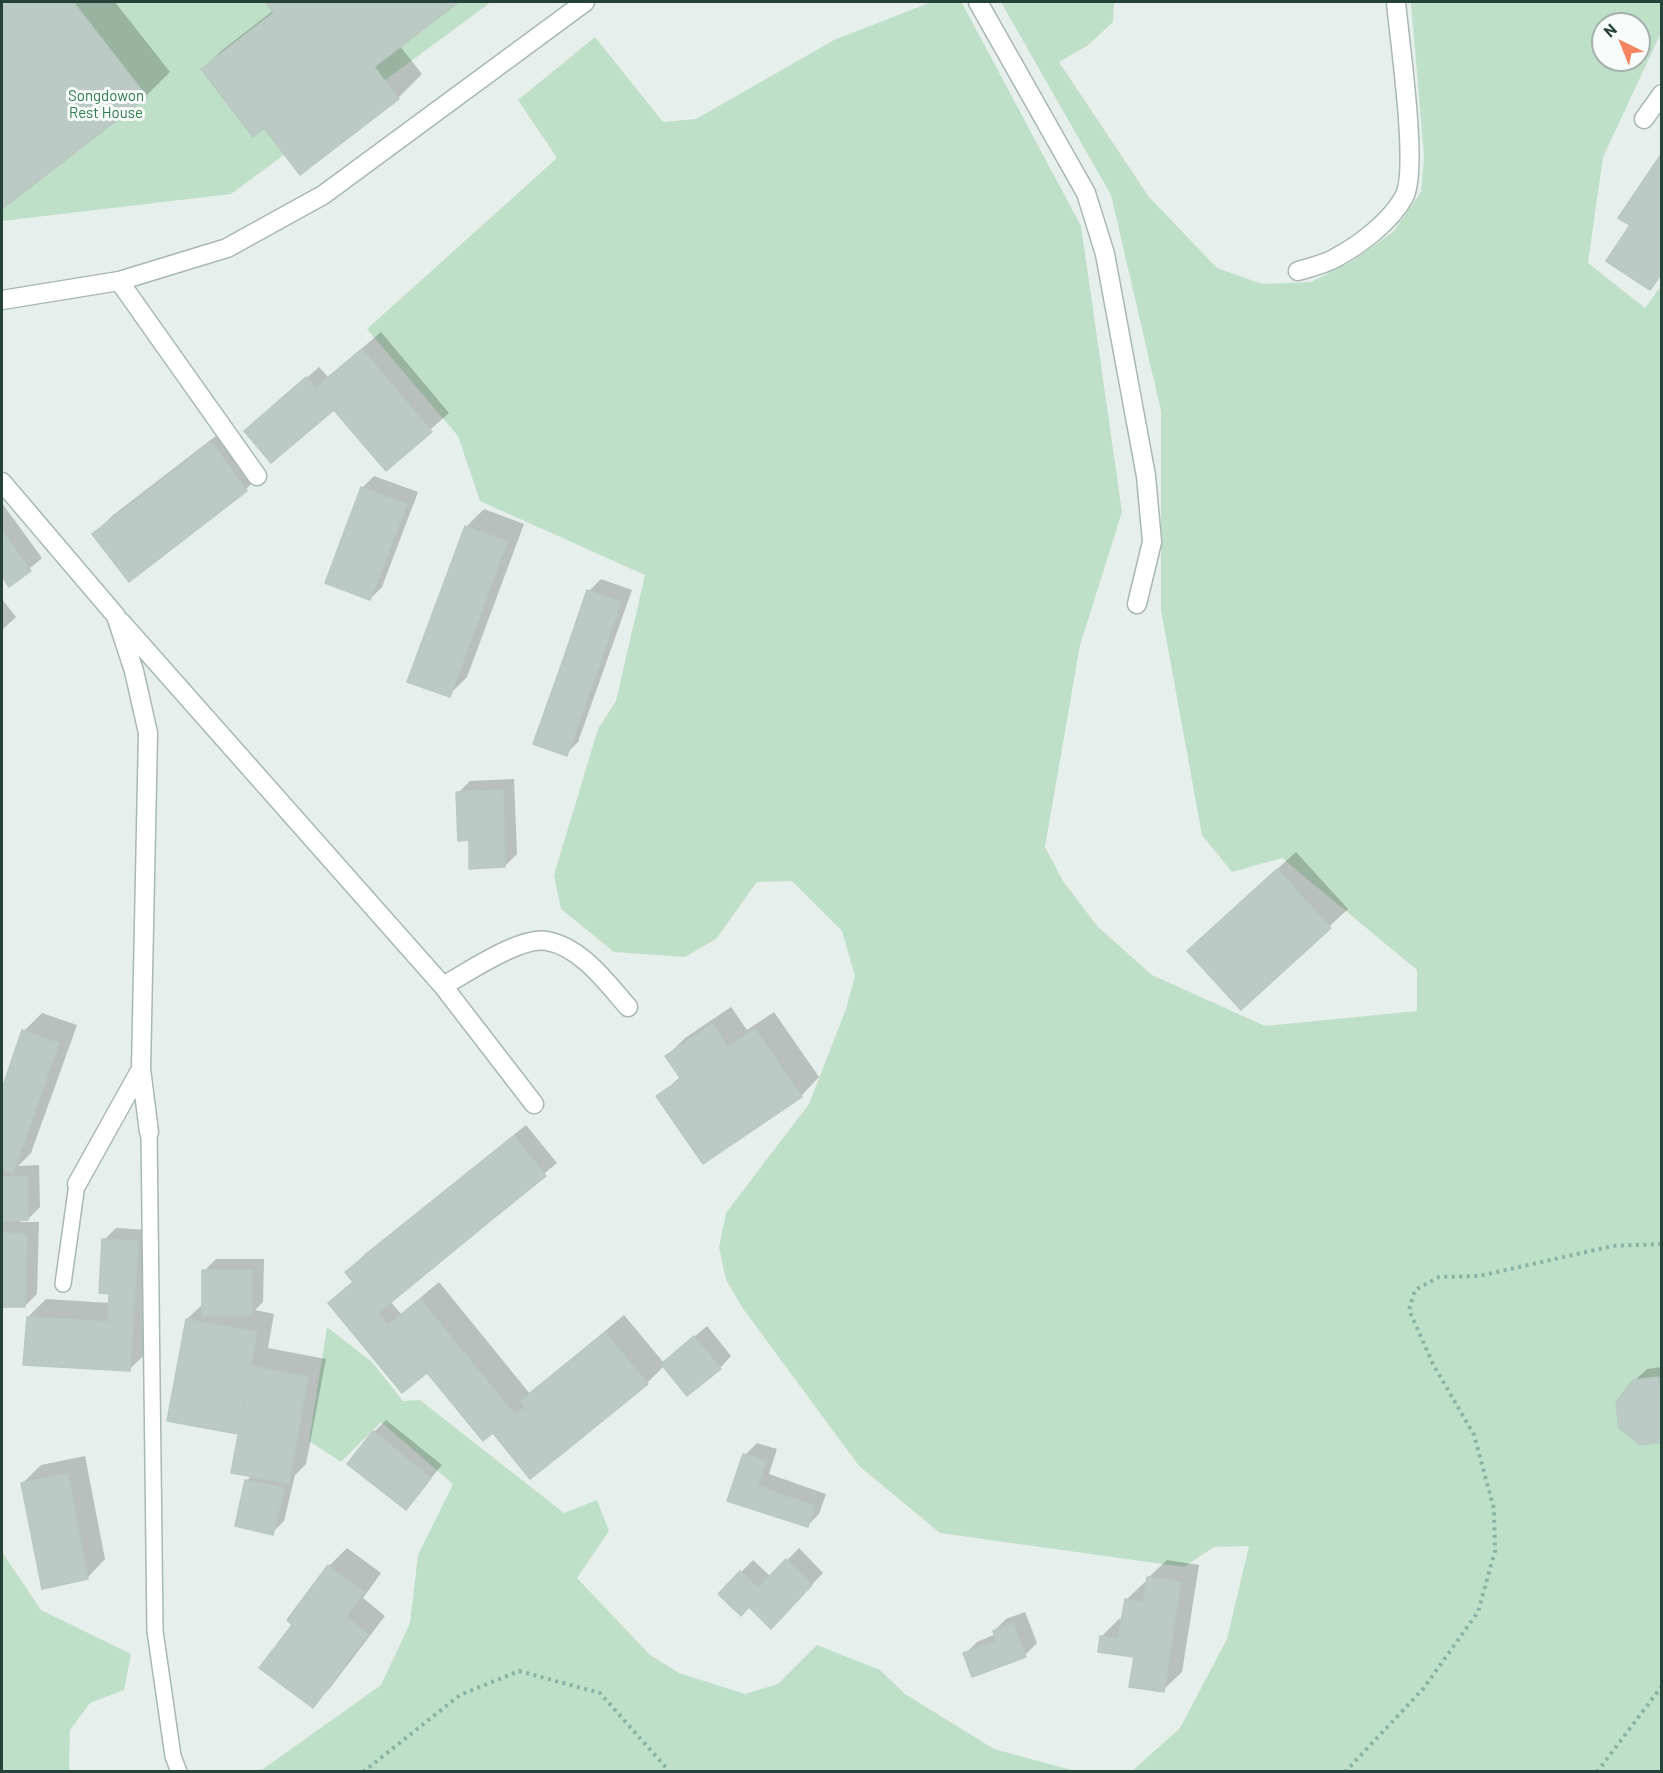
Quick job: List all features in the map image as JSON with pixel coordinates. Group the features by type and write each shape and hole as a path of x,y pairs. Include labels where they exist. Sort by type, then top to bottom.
{"street":[{"path":"2,300 119,281 227,249 323,195 585,2"},
{"path":"978,2 1086,193 1105,254 1146,476 1152,542 1137,604"},
{"path":"1298,270 1336,258 1367,237 1394,211 1406,195 1411,164 1396,2"},
{"path":"1644,119 1662,94"},
{"path":"119,281 257,476"},
{"path":"2,482 116,616 443,986 534,1104"},
{"path":"116,616 134,672 148,733 141,1069 148,1132"},
{"path":"443,986 513,947 546,941 573,951 628,1007"},
{"path":"77,1184 141,1069"}],"lane":[{"path":"148,1132 155,1631 173,1756 179,1772"},
{"path":"63,1284 77,1184"}],"path":[{"path":"1345,1772 1424,1689 1478,1612 1496,1551 1494,1509 1474,1435 1433,1364 1409,1310 1415,1290 1439,1277 1479,1276 1613,1246 1662,1244"},
{"path":"363,1772 460,1695 519,1671 600,1693 670,1772"},
{"path":"1597,1772 1662,1686"}],"green space":[{"name":"Songdowon Rest House","path":"2,2 491,2 231,194 2,221"},
{"path":"1001,2 1114,2 1113,22 1087,46 1059,62 1149,197 1217,268 1262,284 1311,282 1354,260 1393,232 1421,192 1424,156 1411,2 1661,2 1661,33 1651,54 1651,12 1591,12 1591,72 1643,72 1603,157 1588,263 1645,308 1661,286 1661,1771 1132,1771 1180,1728 1227,1639 1249,1546 1214,1547 1184,1567 940,1533 859,1466 744,1310 726,1280 719,1247 726,1213 809,1104 846,1009 855,976 842,931 792,881 757,882 716,939 685,957 614,952 561,909 554,875 598,729 616,701 645,575 480,501 458,436 367,329 557,158 518,100 595,37 663,122 696,119 834,40 929,3 962,3 1081,226 1122,512 1080,645 1045,847 1063,881 1098,927 1152,975 1265,1026 1417,1011 1417,970 1282,858 1232,872 1202,835 1161,610 1161,411 1111,195"},
{"path":"327,1327 372,1362 403,1401 420,1400 564,1513 597,1500 609,1531 577,1578 650,1655 679,1673 745,1694 778,1684 817,1645 880,1670 905,1694 994,1749 1075,1771 253,1771 263,1769 381,1685 410,1623 418,1555 453,1484 381,1422 341,1462 309,1441"},
{"path":"2,1552 41,1610 131,1654 124,1690 90,1703 70,1730 69,1771 2,1771"}],"building":[{"path":"2,2 73,2 147,97 2,209"},
{"path":"265,2 385,2 344,32 362,54 316,90 263,21 274,13"},
{"path":"385,2 459,2 374,67 399,99 300,175 265,129 362,54 344,32"},
{"path":"263,21 316,90 253,137 201,69"},
{"path":"1662,153 1662,273 1650,290 1606,261 1630,225 1618,218"},
{"path":"362,349 432,432 386,471 315,388"},
{"path":"306,377 334,410 271,463 244,431"},
{"path":"211,442 247,491 129,582 92,534"},
{"path":"361,487 407,504 370,600 325,583"},
{"path":"465,526 507,542 450,697 407,682"},
{"path":"2,531 31,571 9,587 2,576"},
{"path":"587,590 621,602 596,674 562,663"},
{"path":"562,663 596,674 567,756 533,744"},
{"path":"503,790 505,867 469,869 469,840 458,841 456,792"},
{"path":"1277,869 1331,928 1241,1010 1187,951"},
{"path":"712,1024 728,1047 755,1029 802,1097 703,1164 656,1096 681,1079 665,1056"},
{"path":"22,1030 59,1043 13,1173 2,1169 2,1089"},
{"path":"514,1136 546,1176 495,1217 463,1177"},
{"path":"27,1176 28,1220 2,1221 2,1177"},
{"path":"463,1177 495,1217 378,1313 345,1272"},
{"path":"2,1233 27,1234 25,1307 2,1307"},
{"path":"102,1239 138,1241 133,1323 108,1321 109,1294 99,1293"},
{"path":"202,1270 252,1270 252,1316 202,1316"},
{"path":"353,1282 427,1373 402,1393 328,1303"},
{"path":"420,1299 515,1415 483,1441 388,1325"},
{"path":"27,1317 133,1323 130,1371 23,1365"},
{"path":"186,1319 257,1332 238,1434 167,1421"},
{"path":"605,1332 648,1384 563,1453 520,1401"},
{"path":"694,1336 721,1369 687,1396 661,1364"},
{"path":"251,1366 308,1377 289,1483 231,1473"},
{"path":"1659,1377 1662,1442 1640,1445 1619,1428 1616,1402 1633,1380"},
{"path":"525,1407 563,1453 530,1479 493,1433"},
{"path":"373,1431 431,1478 406,1510 347,1464"},
{"path":"743,1454 766,1461 758,1486 815,1506 808,1527 727,1501"},
{"path":"68,1474 88,1579 42,1589 21,1483"},
{"path":"245,1480 284,1488 273,1535 235,1526"},
{"path":"786,1559 812,1585 771,1629 749,1607 741,1616 718,1594 740,1571 758,1588"},
{"path":"328,1565 364,1592 346,1617 368,1634 313,1708 259,1668 292,1625 287,1620"},
{"path":"1147,1577 1181,1582 1164,1692 1129,1687 1134,1657 1098,1652 1100,1636 1118,1639 1125,1599 1143,1602"},
{"path":"1013,1623 1026,1657 972,1677 963,1653 996,1641 993,1631"}]}
